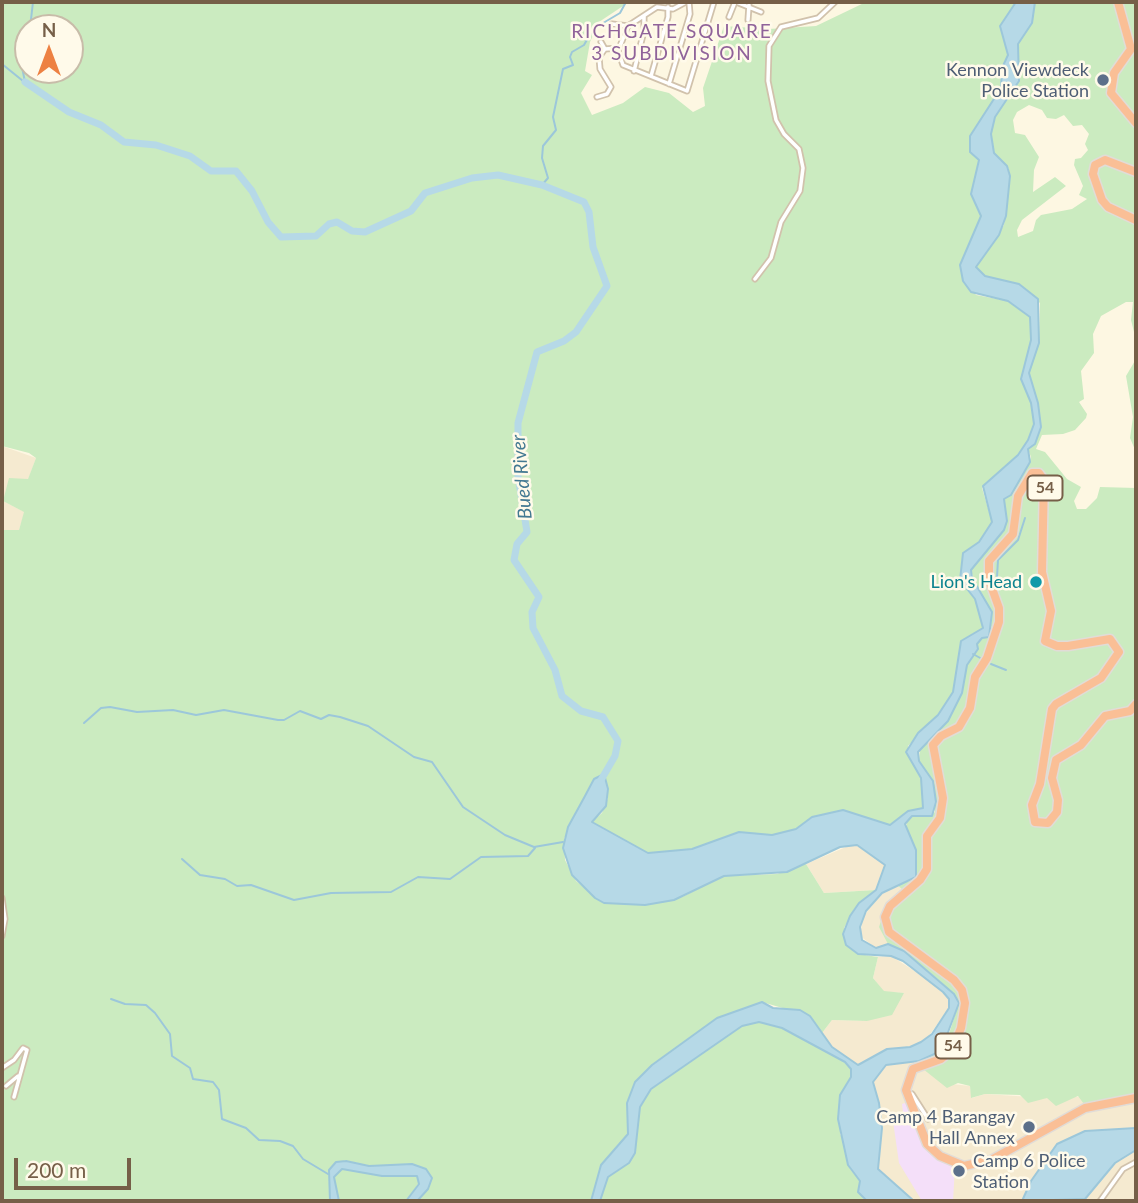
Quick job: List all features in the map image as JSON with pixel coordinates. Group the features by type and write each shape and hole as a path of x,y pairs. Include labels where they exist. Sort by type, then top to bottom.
{"highway":[{"path":"1118,2 1131,49 1114,74 1111,93 1136,123"},
{"path":"1136,172 1105,160 1095,165 1093,174 1102,200 1136,220"},
{"name":"54","path":"907,1082 913,1069 941,1059 951,1049 961,1028 965,1003 959,985 924,955 889,932 885,919 890,906 920,880 927,869 927,836 940,818 943,798 933,745 941,736 963,722 970,708 975,677 986,660 999,612 990,585 989,561 1013,534 1018,496 1032,473 1039,473 1044,481 1042,572 1051,611 1045,641 1057,646 1068,646 1110,639 1119,652 1101,678 1052,709 1040,784 1032,804 1035,821 1048,823 1057,812 1058,800 1052,778 1056,760 1081,745 1105,716 1130,712 1136,704"},
{"path":"907,1082 908,1096 928,1144 940,1157 964,1166 991,1160 1085,1108 1136,1098"}],"street":[{"path":"670,84 690,14 688,2 677,7 657,8 628,26 619,48 621,63 634,71 687,91 714,2"},
{"path":"729,18 736,2 761,12"},
{"path":"755,279 771,258 781,222 800,191 803,167 799,149 784,134 776,120 768,81 769,47 780,27 818,18 835,2"},
{"path":"748,5 748,20"},
{"path":"651,77 668,17 668,7"},
{"path":"634,71 644,32 644,16"},
{"path":"612,24 628,26"},
{"path":"601,42 605,49"},
{"path":"605,49 619,48"},
{"path":"597,97 607,94 611,88 598,65 605,49"},
{"path":"2,898 5,919 2,936"},
{"path":"2,1068 25,1048 28,1052 18,1076 14,1097"},
{"path":"6,1086 18,1076"},
{"path":"907,1082 913,1097 928,1119"},
{"path":"1100,1201 1123,1169 1136,1162"}],"shaded area":[{"path":"2,446 36,458 28,480 3,501 25,512 19,530 2,530"},
{"path":"853,844 886,865 876,890 824,893 806,864"},
{"path":"897,885 903,890 888,944 876,948 860,936 863,917 882,893"},
{"path":"891,956 935,984 949,999 950,1006 926,1040 910,1047 887,1049 858,1065 832,1047 822,1033 832,1020 867,1021 904,993 884,992 873,978 878,957"},
{"path":"913,1061 943,1083 970,1086 972,1098 985,1094 1047,1098 1136,1094 1136,1128 1085,1131 1057,1144 1031,1181 1022,1201 914,1201 878,1170 882,1128 879,1102 872,1085 877,1073 886,1065"},
{"path":"905,1103 930,1151 955,1167 953,1201 922,1201 899,1163 892,1114 903,1112 902,1104"},
{"path":"1136,1150 1136,1201 1084,1201 1115,1163"}],"green space":[{"path":"2,2 629,2 599,22 590,42 585,71 592,75 581,93 592,115 623,103 645,87 669,93 693,112 705,106 703,88 724,26 769,29 816,26 866,2 1016,2 1000,26 1008,55 1001,88 970,136 973,155 979,160 971,194 981,216 960,265 961,272 976,295 1008,301 1030,317 1031,340 1021,379 1031,403 1034,424 1018,455 982,488 992,522 979,542 962,558 960,580 975,599 983,629 972,634 962,649 953,692 938,715 908,746 924,788 923,808 890,825 843,810 812,817 796,829 772,835 735,833 692,849 648,853 592,822 602,813 608,798 603,774 585,796 564,839 565,860 576,881 604,903 663,902 684,896 724,876 777,874 806,864 824,893 876,890 854,909 844,928 844,939 846,945 858,954 878,957 873,978 884,991 904,993 892,1015 867,1021 832,1020 822,1033 810,1016 762,1002 717,1018 652,1065 635,1082 627,1103 628,1134 601,1165 591,1201 416,1201 431,1183 394,1164 369,1167 354,1162 336,1162 330,1201 2,1201 2,530 19,530 24,512 3,501 9,478 28,479 36,458 29,453 2,446"},
{"path":"1035,2 1136,2 1136,340 1131,320 1133,302 1126,302 1101,316 1093,334 1094,353 1081,371 1084,399 1079,402 1087,414 1086,418 1075,430 1063,434 1042,435 1036,449 1045,452 1067,479 1081,487 1074,501 1077,509 1086,509 1097,498 1100,487 1136,488 1136,1094 1084,1104 1078,1096 1056,1106 1047,1098 1028,1103 1020,1095 985,1094 971,1098 970,1086 958,1083 947,1088 913,1061 919,1061 947,1040 959,1003 940,981 904,951 888,944 879,927 887,903 903,890 897,885 913,880 917,874 916,850 906,831 907,821 912,816 929,817 935,812 933,781 919,761 920,748 948,721 962,693 967,665 977,649 977,644 982,638 989,637 971,570 1004,530 1004,499 1011,495 1028,466 1031,457 1028,449 1035,444 1040,430 1038,403 1028,373 1039,343 1040,303 1019,284 985,276 976,267 1004,225 1009,169 994,153 991,134 995,117 1019,81 1018,44 1032,23","holes":["1029,105 1042,110 1047,118 1056,119 1064,115 1073,126 1082,125 1089,134 1085,144 1088,150 1081,158 1075,159 1074,165 1083,186 1079,195 1087,199 1072,209 1041,215 1036,220 1033,231 1018,237 1017,230 1022,220 1066,186 1055,177 1033,192 1034,170 1039,157 1025,135 1015,133 1013,120 1017,112"]},
{"path":"1136,359 1136,452 1130,438 1133,417 1126,376"},
{"path":"759,1022 777,1026 845,1062 852,1069 851,1077 840,1095 840,1134 846,1144 850,1169 860,1181 863,1199 867,1201 600,1201 608,1177 632,1158 640,1107 651,1089 742,1026"},
{"path":"347,1168 382,1176 417,1176 421,1180 406,1201 339,1201 334,1177 338,1171"}],"water":[{"path":"1016,2 1035,2 1032,23 1018,44 1019,81 995,117 991,134 994,153 1007,166 1010,176 1006,216 999,235 976,267 985,276 1019,284 1038,299 1039,343 1029,373 1038,403 1041,427 1035,444 1028,449 1030,462 1011,495 1004,499 1007,521 1004,530 971,570 972,578 992,612 989,637 982,638 977,644 978,649 967,665 962,693 948,721 918,752 919,761 933,781 936,802 932,816 912,816 905,824 916,850 916,877 882,893 866,911 860,927 862,940 876,948 888,944 904,951 954,994 959,1003 941,1051 919,1061 886,1065 873,1082 882,1128 878,1169 914,1201 867,1201 858,1192 860,1181 848,1165 838,1119 840,1095 851,1077 851,1069 845,1062 782,1028 759,1022 742,1026 651,1089 640,1107 635,1153 629,1163 608,1177 600,1201 591,1201 601,1165 628,1134 627,1103 635,1082 652,1065 717,1018 762,1002 773,1008 800,1010 810,1016 832,1047 858,1065 887,1049 910,1047 921,1042 932,1034 949,1008 949,999 943,992 903,961 891,956 858,954 846,945 843,934 850,916 859,903 876,890 885,865 857,845 840,847 787,872 724,876 674,900 645,905 604,903 595,898 572,875 563,848 568,827 594,779 604,774 608,789 606,806 592,822 648,853 692,849 739,832 772,835 796,829 812,817 843,810 890,825 908,811 923,808 921,778 906,752 918,733 938,715 953,692 961,641 983,628 975,599 960,580 963,553 979,542 992,522 983,486 1018,455 1034,424 1031,403 1021,379 1031,340 1030,317 1008,301 971,292 963,281 960,265 981,216 971,194 979,160 970,152 970,136 1001,88 1002,68 1008,55 1000,26"},
{"path":"1136,1128 1136,1150 1115,1163 1085,1199 1022,1201 1031,1181 1057,1144 1085,1131"},
{"path":"346,1161 369,1166 412,1164 426,1169 432,1178 428,1189 418,1200 406,1201 419,1184 417,1176 382,1176 342,1169 334,1177 339,1201 330,1201 329,1170 336,1162"}],"waterway":[{"path":"32,14 33,2"},
{"path":"542,185 548,178 542,158 543,146 556,130 553,117 563,69 573,65 570,57 572,52 584,45 593,29 620,13 626,2"},
{"name":"Bued River","path":"2,64 14,74"},
{"name":"Bued River","path":"28,84 69,112 101,125 124,142 156,145 190,156 211,171 236,171 252,191 268,222 281,237 316,236 329,224 337,222 352,231 365,232 411,211 425,193 472,178 498,175 542,185 584,202 589,212 593,247 607,286 576,332 564,341 537,352 518,423 518,476 527,532 517,544 514,560 539,597 532,612 533,628 555,670 562,696 581,711 603,717 618,741 615,756 601,780"},
{"path":"997,577 998,560 1018,540 1025,518"},
{"path":"973,654 982,659"},
{"path":"991,664 1006,670"},
{"path":"84,723 101,708 110,707 137,712 173,710 196,715 224,710 278,720 284,720 300,711 321,719 329,715 340,717 368,726 414,757 432,762 463,807 505,835 534,847 563,842"},
{"path":"182,859 200,875 225,879 237,886 251,885 294,900 331,893 391,892 418,877 450,879 481,857 528,856 535,848"},
{"path":"111,999 125,1004 146,1005 155,1013 170,1034 172,1056 190,1068 193,1079 213,1082 219,1090 222,1119 246,1128 259,1140 280,1141 293,1146 303,1159 328,1174"}],"place":[{"name":"Kennon Viewdeck Police Station","path":"1103,80"},
{"name":"Lion's Head","path":"1036,582"},
{"name":"Camp 4 Barangay Hall Annex","path":"1029,1127"},
{"name":"Camp 6 Police Station","path":"959,1171"}],"district":[{"name":"RICHGATE SQUARE 3 SUBDIVISION","path":"672,43"}]}
